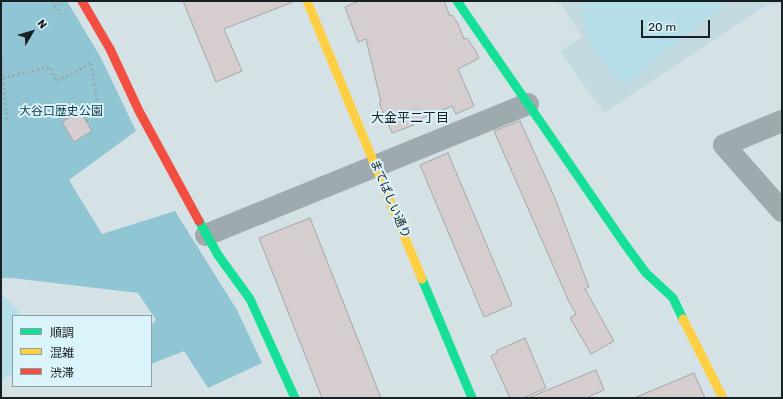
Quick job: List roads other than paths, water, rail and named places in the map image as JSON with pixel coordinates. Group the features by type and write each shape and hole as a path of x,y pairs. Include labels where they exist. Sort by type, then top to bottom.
{"street":[{"path":"82,1 110,49 139,111 206,235 250,299 295,398"},
{"name":"まてばしい通り","path":"307,1 472,398"},
{"path":"457,1 624,243 646,273 673,298 723,398"},
{"path":"206,235 528,104"},
{"path":"782,121 724,145 782,211"}],"district":[{"name":"大金平二丁目","path":"410,118"}],"park label":[{"name":"大谷口歴史公園","path":"61,112"}]}
